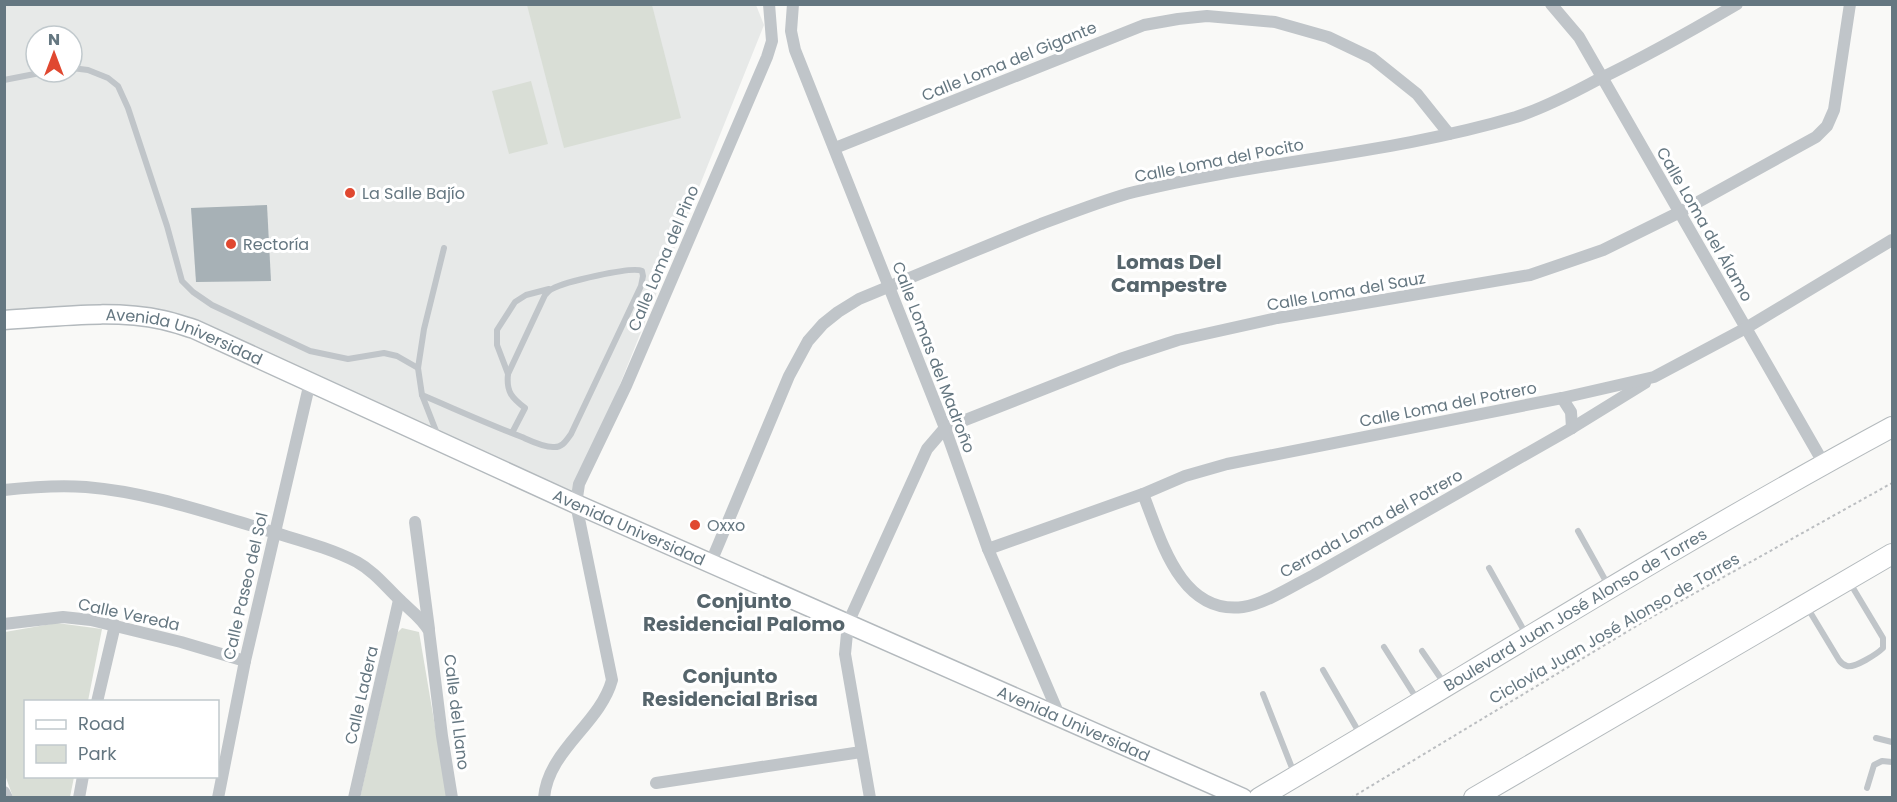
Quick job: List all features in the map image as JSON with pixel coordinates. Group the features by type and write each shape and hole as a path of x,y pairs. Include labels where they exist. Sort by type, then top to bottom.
{"main road":[{"name":"Boulevard Juan José Alonso de Torres","path":"1259,798 1527,637 1824,464 1893,427"},
{"path":"1474,798 1893,554"}],"street":[{"name":"Calle Loma del Pino","path":"576,504 579,484 626,386 767,57 772,41 769,4"},
{"name":"Calle Loma del Álamo","path":"1551,4 1579,37 1824,464"},
{"name":"Calle Loma del Pocito","path":"711,562 789,376 808,341 823,324 859,299 1019,233 1132,192 1199,178 1366,151 1449,134 1518,116 1554,102 1603,78 1737,4"},
{"name":"Calle Loma del Sauz","path":"870,798 845,654 848,623 927,449 945,428 1120,360 1179,340 1277,318 1530,275 1603,250 1680,212 1816,137 1827,126 1834,110 1850,4"},
{"name":"Calle Lomas del Madroño","path":"792,5 791,31 795,50 945,428 988,549 1060,717"},
{"name":"Calle Loma del Gigante","path":"835,148 1144,25 1207,16 1275,22 1328,37 1372,58 1417,94 1449,134"},
{"name":"Calle Loma del Potrero","path":"988,549 1143,494 1185,476 1227,464 1562,398 1654,377 1746,328 1893,240"},
{"name":"Avenida Universidad","path":"4,320 99,315 135,316 163,320 224,342 576,504 1243,798"},
{"name":"Cerrada Loma del Potrero","path":"1143,494 1172,567 1185,584 1205,601 1225,607 1245,607 1272,597 1314,575 1572,428 1654,377"},
{"name":"Calle Paseo del Sol","path":"218,798 245,661 309,382"},
{"path":"1562,398 1571,412 1572,428"},
{"path":"4,490 85,487 131,493 195,509 333,551 376,575 425,623 429,631"},
{"path":"544,798 553,766 605,699 612,680 576,504"},
{"name":"Calle del Llano","path":"415,522 452,798"},
{"name":"Calle Ladera","path":"354,798 399,600"},
{"name":"Calle Vereda","path":"4,624 63,617 91,620 245,661"},
{"path":"97,700 115,626"},
{"path":"656,783 861,752"},
{"path":"79,798 83,778"},
{"path":"4,792 7,798"}],"lane":[{"path":"84,70 108,78 118,86 128,108 167,226 182,281 193,292 212,305 310,351 348,358 384,353 398,356 418,368"},
{"path":"4,80 24,76"},
{"path":"442,442 422,395 418,368 424,328 444,248"},
{"path":"422,395 554,448 565,442 641,286 644,276 642,271 636,268 552,288 526,295 515,303 497,330 496,345 508,374"},
{"path":"512,433 525,408 510,397 507,386 508,374 545,295 552,288"},
{"path":"1578,531 1610,589"},
{"path":"1489,568 1527,637"},
{"path":"1805,604 1844,665 1852,666 1873,656 1883,648 1883,639 1848,579"},
{"path":"1384,647 1419,702"},
{"path":"1422,651 1447,686"},
{"path":"1323,670 1362,738"},
{"path":"1263,694 1295,776"},
{"path":"1876,738 1893,742"},
{"path":"1867,788 1874,765 1882,761 1893,762"}],"path":[{"name":"Ciclovia Juan José Alonso de Torres","path":"1351,798 1643,622 1893,483"}],"shaded area":[{"name":"La Salle Bajío","path":"5,5 756,5 764,25 574,499 210,329 5,314"}],"green space":[{"path":"527,5 652,5 681,118 564,148"},
{"path":"531,81 548,144 509,154 492,91"},
{"path":"57,623 102,629 88,700 24,700 24,778 74,778 70,797 13,797 5,775 5,632"},
{"path":"402,628 419,632 447,797 360,798 397,633"}],"building":[{"name":"Rectoría","path":"267,205 271,281 196,282 191,208"}],"place":[{"name":"La Salle Bajío","path":"350,193"},
{"name":"Rectoría","path":"231,244"},
{"name":"Oxxo","path":"695,525"}],"district":[{"name":"Lomas Del Campestre","path":"1169,274"},
{"name":"Conjunto Residencial Palomo","path":"744,612"},
{"name":"Conjunto Residencial Brisa","path":"730,688"}]}
